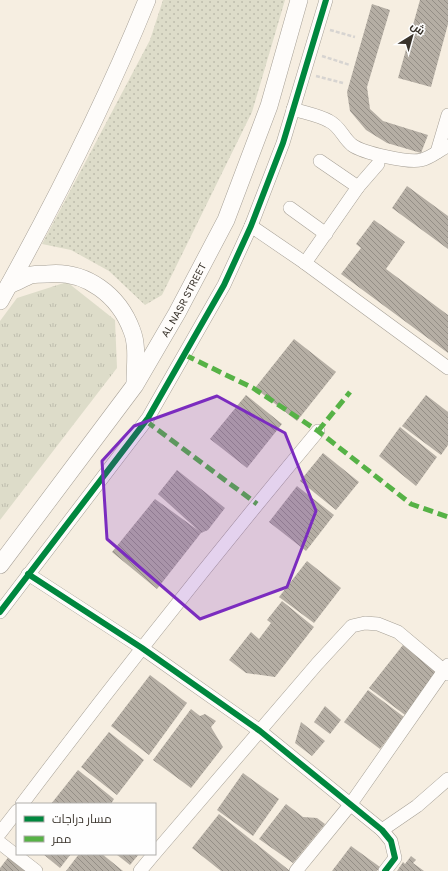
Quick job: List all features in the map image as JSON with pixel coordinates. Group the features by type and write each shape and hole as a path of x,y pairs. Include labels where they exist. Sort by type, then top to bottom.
{"main road":[{"path":"0,302 80,152 147,0"},
{"name":"AL NASR STREET","path":"0,565 135,385 177,313 226,220 269,106 299,0"},
{"path":"9,285 32,275 57,273 82,278 104,290 122,309 132,332 136,357 135,385"}],"street":[{"path":"0,612 148,418 224,285 251,226 283,143 326,0"},
{"path":"293,109 329,121 335,125 344,137 353,145 363,151 412,161 423,160 443,149 448,115"},
{"path":"320,161 358,187"},
{"path":"305,263 358,187 378,164"},
{"path":"290,208 326,234"},
{"path":"251,226 305,263 448,368"},
{"path":"23,803 85,720 142,648 257,504 318,431"},
{"path":"28,574 142,648 260,731 382,830 391,841 395,858 385,871"},
{"path":"156,852 317,664 352,626 365,622 378,624 398,632 447,669 350,805 296,871"},
{"path":"382,830 417,806 448,779"},
{"path":"0,833 16,812"},
{"path":"0,843 36,871"},
{"path":"140,871 153,855"}],"path":[{"path":"318,26 355,37"},
{"path":"310,52 350,65"},
{"path":"304,73 343,83"}],"highlighted area":[{"path":"217,396 285,433 316,511 287,587 200,619 107,539 102,461 134,426"}],"green space":[{"path":"163,0 285,0 252,112 162,295 145,305 109,271 71,250 42,244 150,40"},
{"path":"67,282 115,320 117,368 0,520 0,321 17,298"}],"building":[{"path":"420,0 448,0 448,24 431,87 398,78"},
{"path":"372,4 390,10 367,87 370,109 383,121 428,135 421,153 387,143 366,130 350,111 347,92"},
{"path":"407,186 448,216 448,249 392,208"},
{"path":"374,220 405,242 386,269 448,315 448,353 341,274 361,248 356,244"},
{"path":"294,339 336,372 297,421 255,388"},
{"path":"246,395 282,424 247,468 210,439"},
{"path":"426,395 448,412 448,445 441,455 402,426"},
{"path":"400,427 437,457 416,486 379,456"},
{"path":"323,453 359,482 336,510 300,481"},
{"path":"177,470 225,508 208,530 201,533 157,589 112,552 155,499 199,531 158,494"},
{"path":"297,486 334,515 306,551 269,522"},
{"path":"307,561 341,588 314,623 279,597"},
{"path":"282,601 314,627 275,677 246,673 229,660 251,632 259,639 271,623 267,620"},
{"path":"403,645 438,672 405,715 369,688"},
{"path":"150,675 187,703 149,755 111,726"},
{"path":"368,690 404,717 380,749 344,722"},
{"path":"325,706 341,720 330,734 314,722"},
{"path":"191,709 200,716 205,714 216,721 211,727 223,747 191,788 153,760"},
{"path":"301,722 325,741 312,756 295,743"},
{"path":"109,732 144,760 117,795 81,767"},
{"path":"78,770 114,799 112,803 52,803"},
{"path":"243,773 279,799 253,836 217,810"},
{"path":"286,804 303,817 317,818 325,824 293,863 259,839"},
{"path":"219,814 290,871 221,871 192,848"},
{"path":"351,846 380,867 377,871 332,871"},
{"path":"10,855 29,871 0,871 0,868"},
{"path":"44,855 70,855 60,868"},
{"path":"78,855 103,855 123,871 66,871"},
{"path":"117,855 138,855 130,865"},
{"path":"411,856 416,860 413,863 424,871 397,871 403,862 405,864"}],"marked path":[{"path":"185,355 253,388 318,431 411,504 448,517"},
{"path":"318,431 350,392"},
{"path":"146,421 257,504"}],"cycle path":[{"path":"0,612 148,418 224,285 251,226 283,143 326,0"},
{"path":"28,574 142,648 260,731 382,830 391,841 395,858 385,871"}]}
